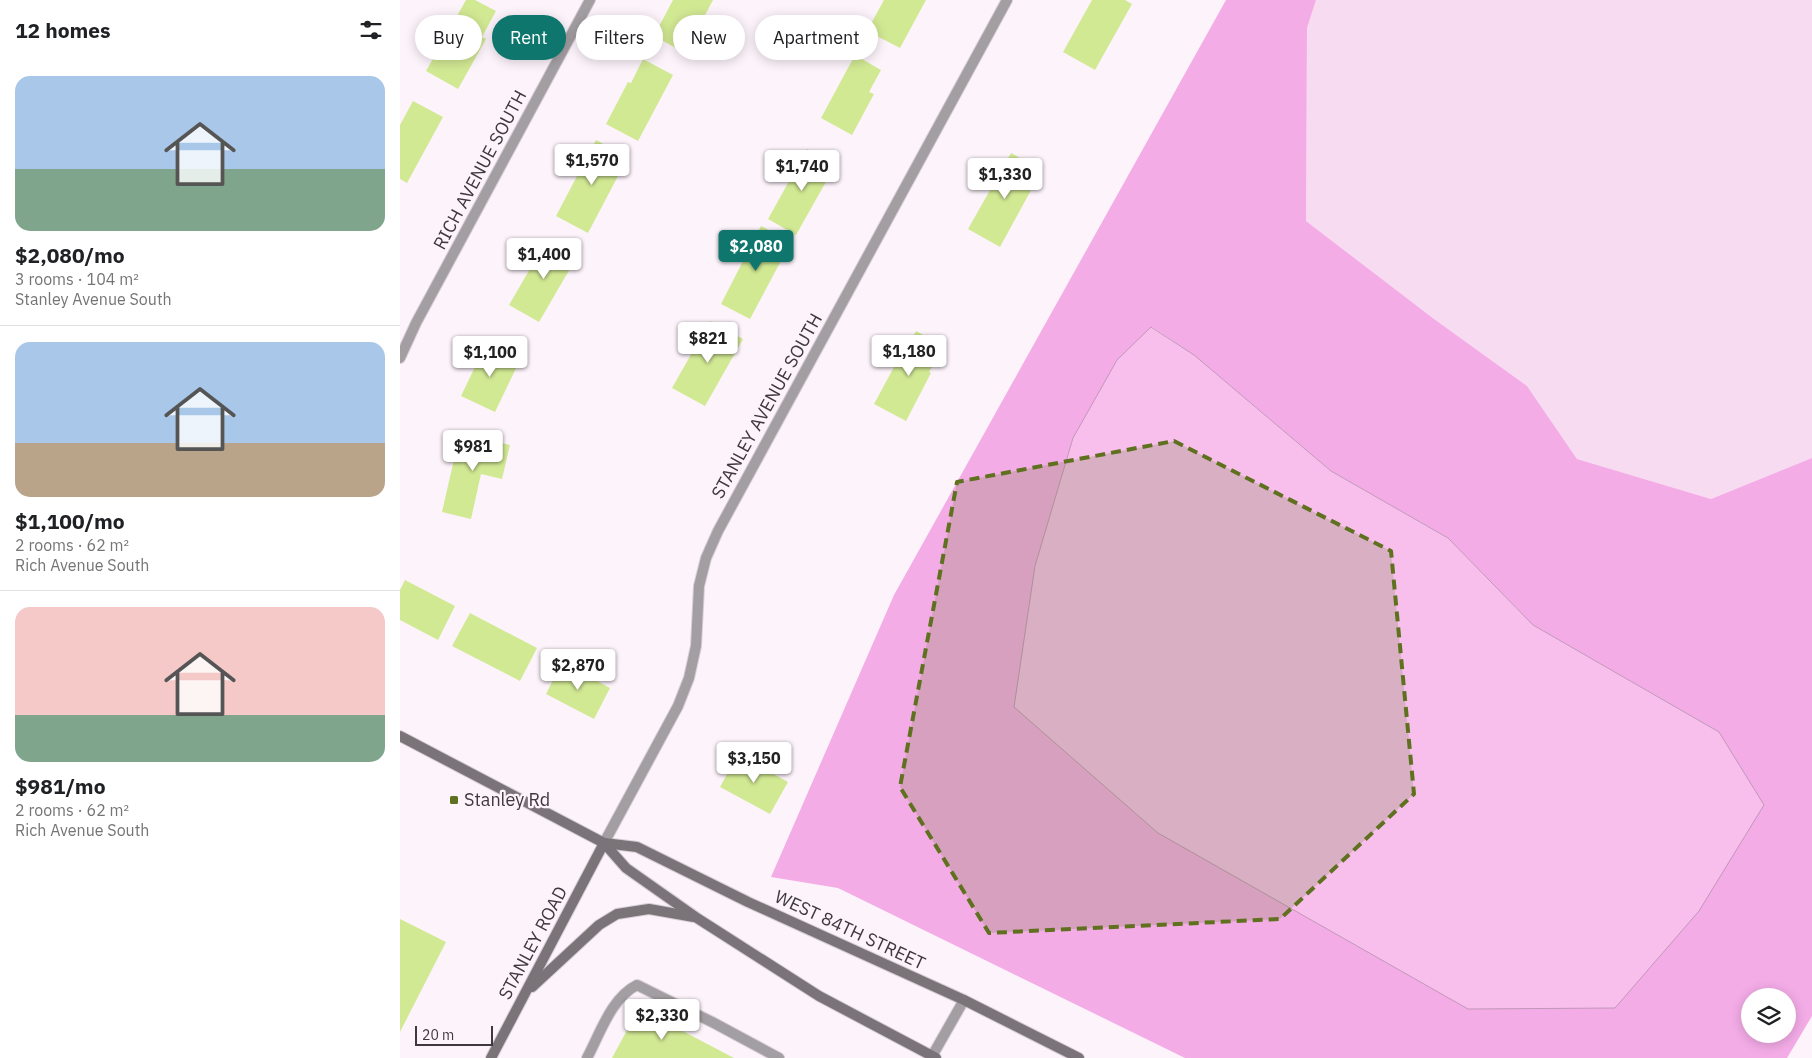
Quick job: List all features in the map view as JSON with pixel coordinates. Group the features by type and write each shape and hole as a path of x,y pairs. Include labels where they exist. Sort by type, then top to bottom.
{"street":[{"name":"RICH AVENUE SOUTH","path":"400,358 420,314 590,0"},
{"name":"STANLEY AVENUE SOUTH","path":"604,844 678,706 689,678 696,646 699,586 706,558 718,531 1006,0"},
{"name":"WEST 84TH STREET","path":"400,736 604,844 626,868 697,918 819,996 933,1057"},
{"name":"WEST 84TH STREET","path":"604,844 637,847 748,902 964,1000 1079,1058"},
{"name":"STANLEY ROAD","path":"491,1058 604,844"},
{"path":"526,993 599,925 617,914 649,909 697,918"},
{"path":"587,1058 614,1007 629,989 637,985 714,1023 778,1058"},
{"path":"933,1057 964,1000"}],"highlighted area":[{"path":"1174,441 1391,551 1414,794 1280,919 989,933 900,787 957,482"}],"shaded area":[{"path":"1226,0 1316,0 1307,28 1306,221 1434,319 1527,386 1577,459 1711,499 1812,458 1812,1016 1796,1043 1796,988 1741,988 1741,1043 1796,1043 1787,1058 1185,1058 838,888 771,877 894,595","holes":["1152,327 1194,355 1331,471 1448,538 1533,625 1719,732 1336,933 1158,833 1015,707 1035,566 1073,438"]},
{"path":"1316,0 1812,0 1812,458 1711,499 1577,459 1527,386 1434,319 1306,221 1307,28"},
{"path":"1151,327 1194,355 1331,471 1448,538 1533,625 1719,732 1764,805 1699,911 1615,1008 1468,1009 1158,833 1014,707 1035,566 1073,438 1117,360"}],"building":[{"path":"466,0 475,0 496,11 492,15 482,37 482,15 458,15"},
{"path":"673,0 713,0 705,15 673,15 673,46 663,41 663,19"},
{"path":"884,0 926,0 900,48 878,37 878,15 876,15"},
{"path":"1092,0 1125,0 1132,4 1095,70 1063,52"},
{"path":"482,37 486,39 482,46"},
{"path":"432,60 474,60 458,89 426,71"},
{"path":"642,60 673,75 638,141 606,124 628,82 631,83"},
{"path":"852,60 864,60 881,70 869,92 874,94 852,135 821,118"},
{"path":"413,101 443,117 407,183 400,179 400,125"},
{"path":"596,140 628,157 588,233 556,216"},
{"path":"807,149 836,164 796,235 768,219"},
{"path":"1011,153 1042,170 1000,247 968,229"},
{"path":"761,226 791,242 750,319 721,304"},
{"path":"548,238 578,255 539,322 509,305"},
{"path":"710,321 743,339 705,406 672,388"},
{"path":"916,331 944,346 929,372 931,373 906,421 874,404"},
{"path":"486,344 520,360 495,412 461,396"},
{"path":"460,433 510,445 502,479 481,474 471,519 442,512"},
{"path":"405,580 455,606 438,640 400,620 400,590"},
{"path":"470,613 537,648 520,681 452,646"},
{"path":"562,662 610,688 594,719 546,694"},
{"path":"738,754 788,782 770,814 720,787"},
{"path":"400,919 446,942 400,1032"},
{"path":"639,1008 734,1058 612,1058"}],"place":[{"name":"Stanley Rd","path":"454,800"}]}
